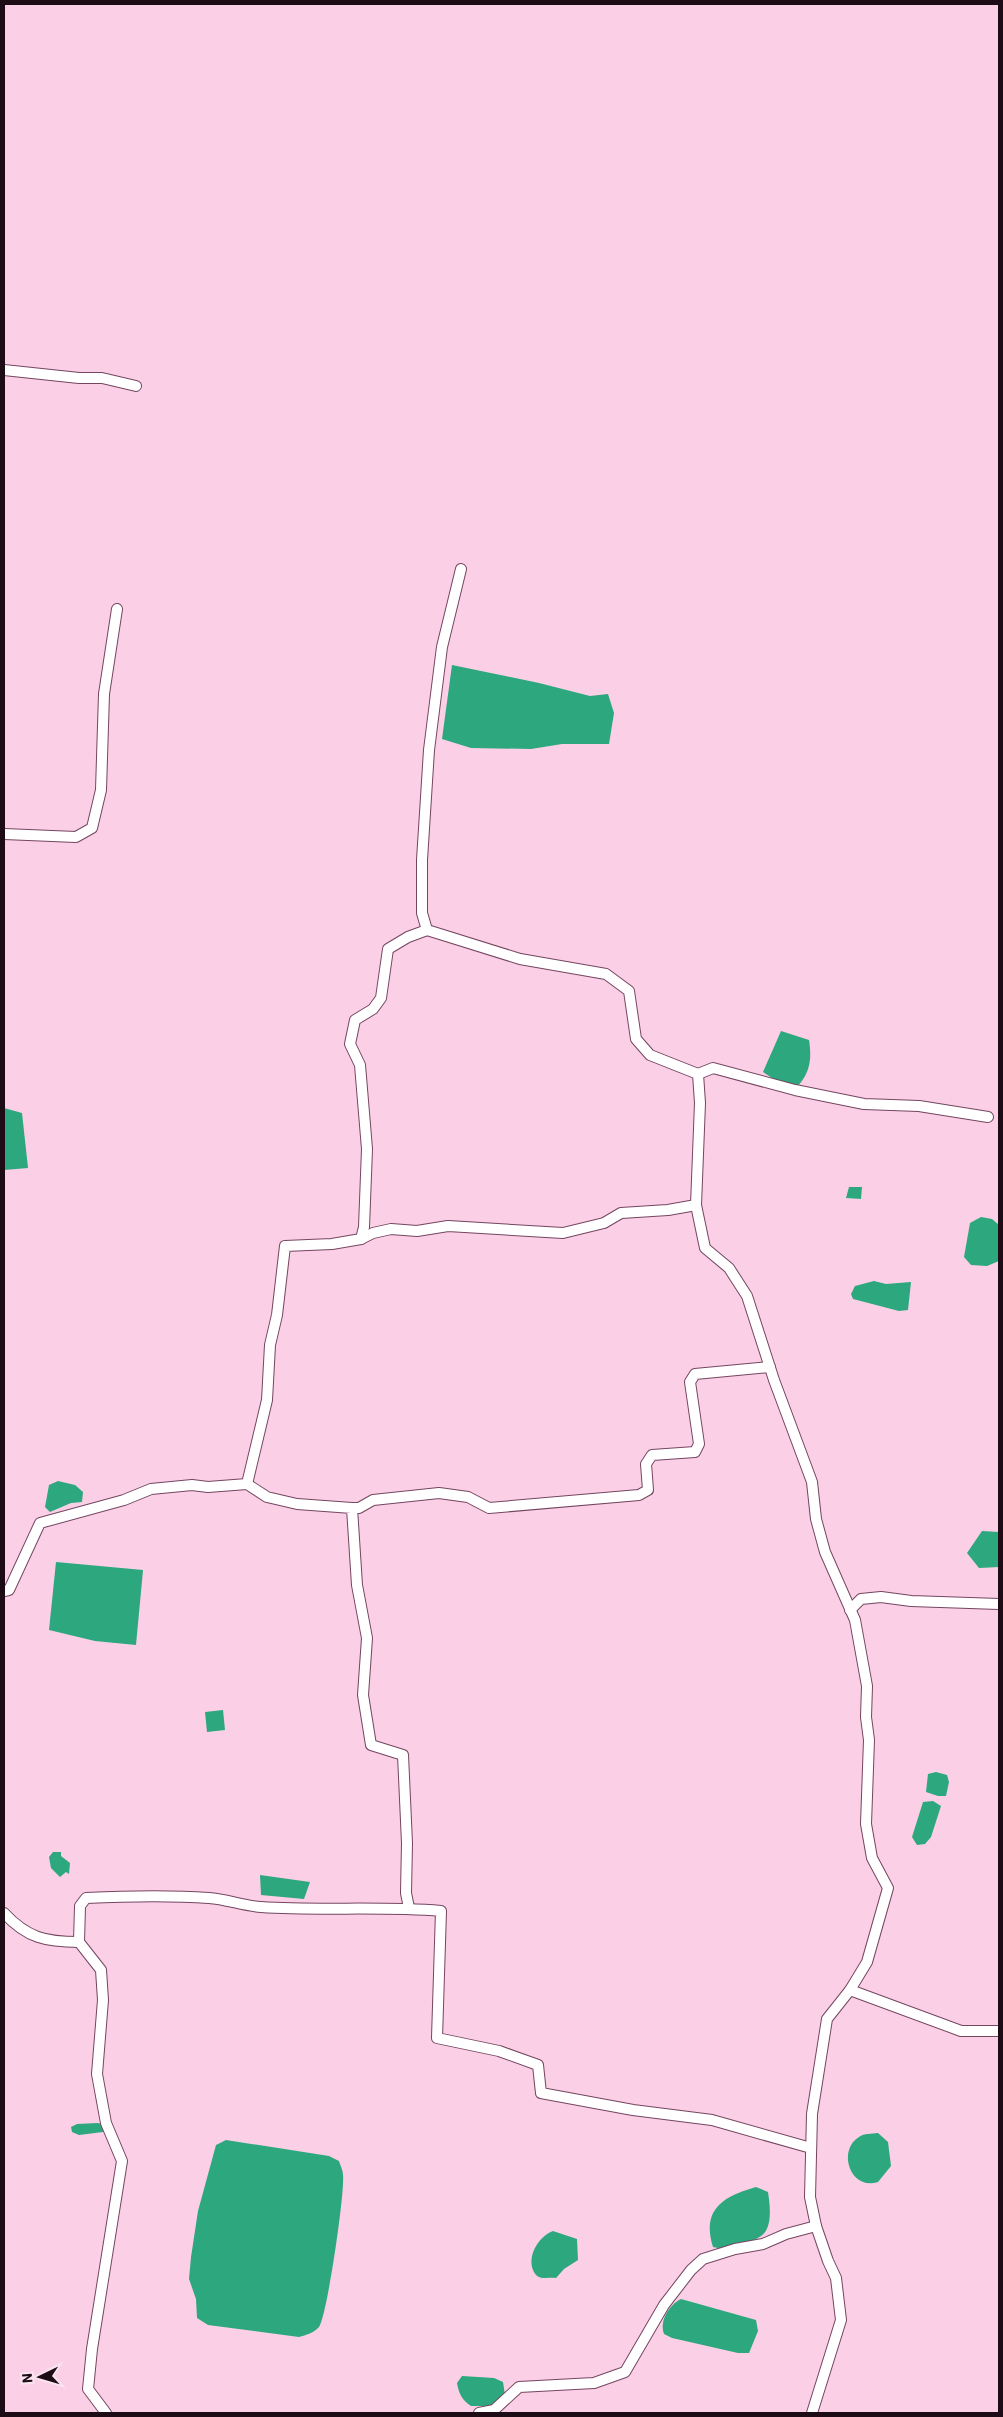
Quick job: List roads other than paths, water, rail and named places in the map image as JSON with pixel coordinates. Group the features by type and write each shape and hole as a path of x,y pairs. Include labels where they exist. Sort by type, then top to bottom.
{"street":[{"path":"4,370 78,378 102,378 136,386"},
{"path":"427,930 422,914 422,860 429,750 442,647 461,569"},
{"path":"4,834 76,837 92,828 101,790 104,694 116,609"},
{"path":"361,1239 364,1227 367,1149 360,1065 350,1044 355,1020 373,1009 380,998 388,949 408,937 427,930 520,959 606,974 629,991 636,1039 650,1055 698,1074 713,1068 795,1090 864,1104 919,1106 988,1117"},
{"path":"698,1074 700,1103 696,1204 705,1248 728,1268 747,1296 770,1367 812,1482 816,1520 825,1552 855,1620 867,1686 866,1717 869,1740 866,1824 872,1858 888,1888 867,1962 850,1990 827,2019 812,2114 810,2196 816,2226 836,2278 841,2320 812,2413"},
{"path":"248,1484 267,1400 270,1345 277,1314 285,1246 332,1244 361,1239 373,1233 391,1228 417,1231 448,1226 563,1233 604,1223 621,1213 668,1210 696,1204"},
{"path":"4,1591 9,1590 40,1523 124,1500 151,1489 192,1485 208,1487 248,1484 267,1497 297,1504 352,1508 359,1508 373,1500 406,1498 438,1493 468,1497 489,1508 639,1495 648,1490 646,1464 652,1456 695,1452 699,1444 690,1382 695,1374 770,1367"},
{"path":"352,1508 357,1586 367,1638 363,1695 371,1745 403,1755 407,1843 406,1892 409,1908"},
{"path":"850,1610 861,1599 881,1597 911,1601 999,1604"},
{"path":"106,2413 88,2389 92,2349 122,2161 106,2123 97,2074 103,2000 101,1970 79,1942 80,1906 86,1898 131,1896 210,1898 260,1907 349,1910 409,1908 441,1911 437,2038 499,2051 538,2065 541,2094 633,2110 712,2120 812,2148"},
{"path":"4,1913 22,1930 40,1939 79,1942"},
{"path":"850,1990 960,2030 999,2030"},
{"path":"478,2413 494,2410 519,2387 594,2383 625,2372 664,2305 691,2270 703,2259 735,2249 763,2244 786,2234 816,2226"}]}
